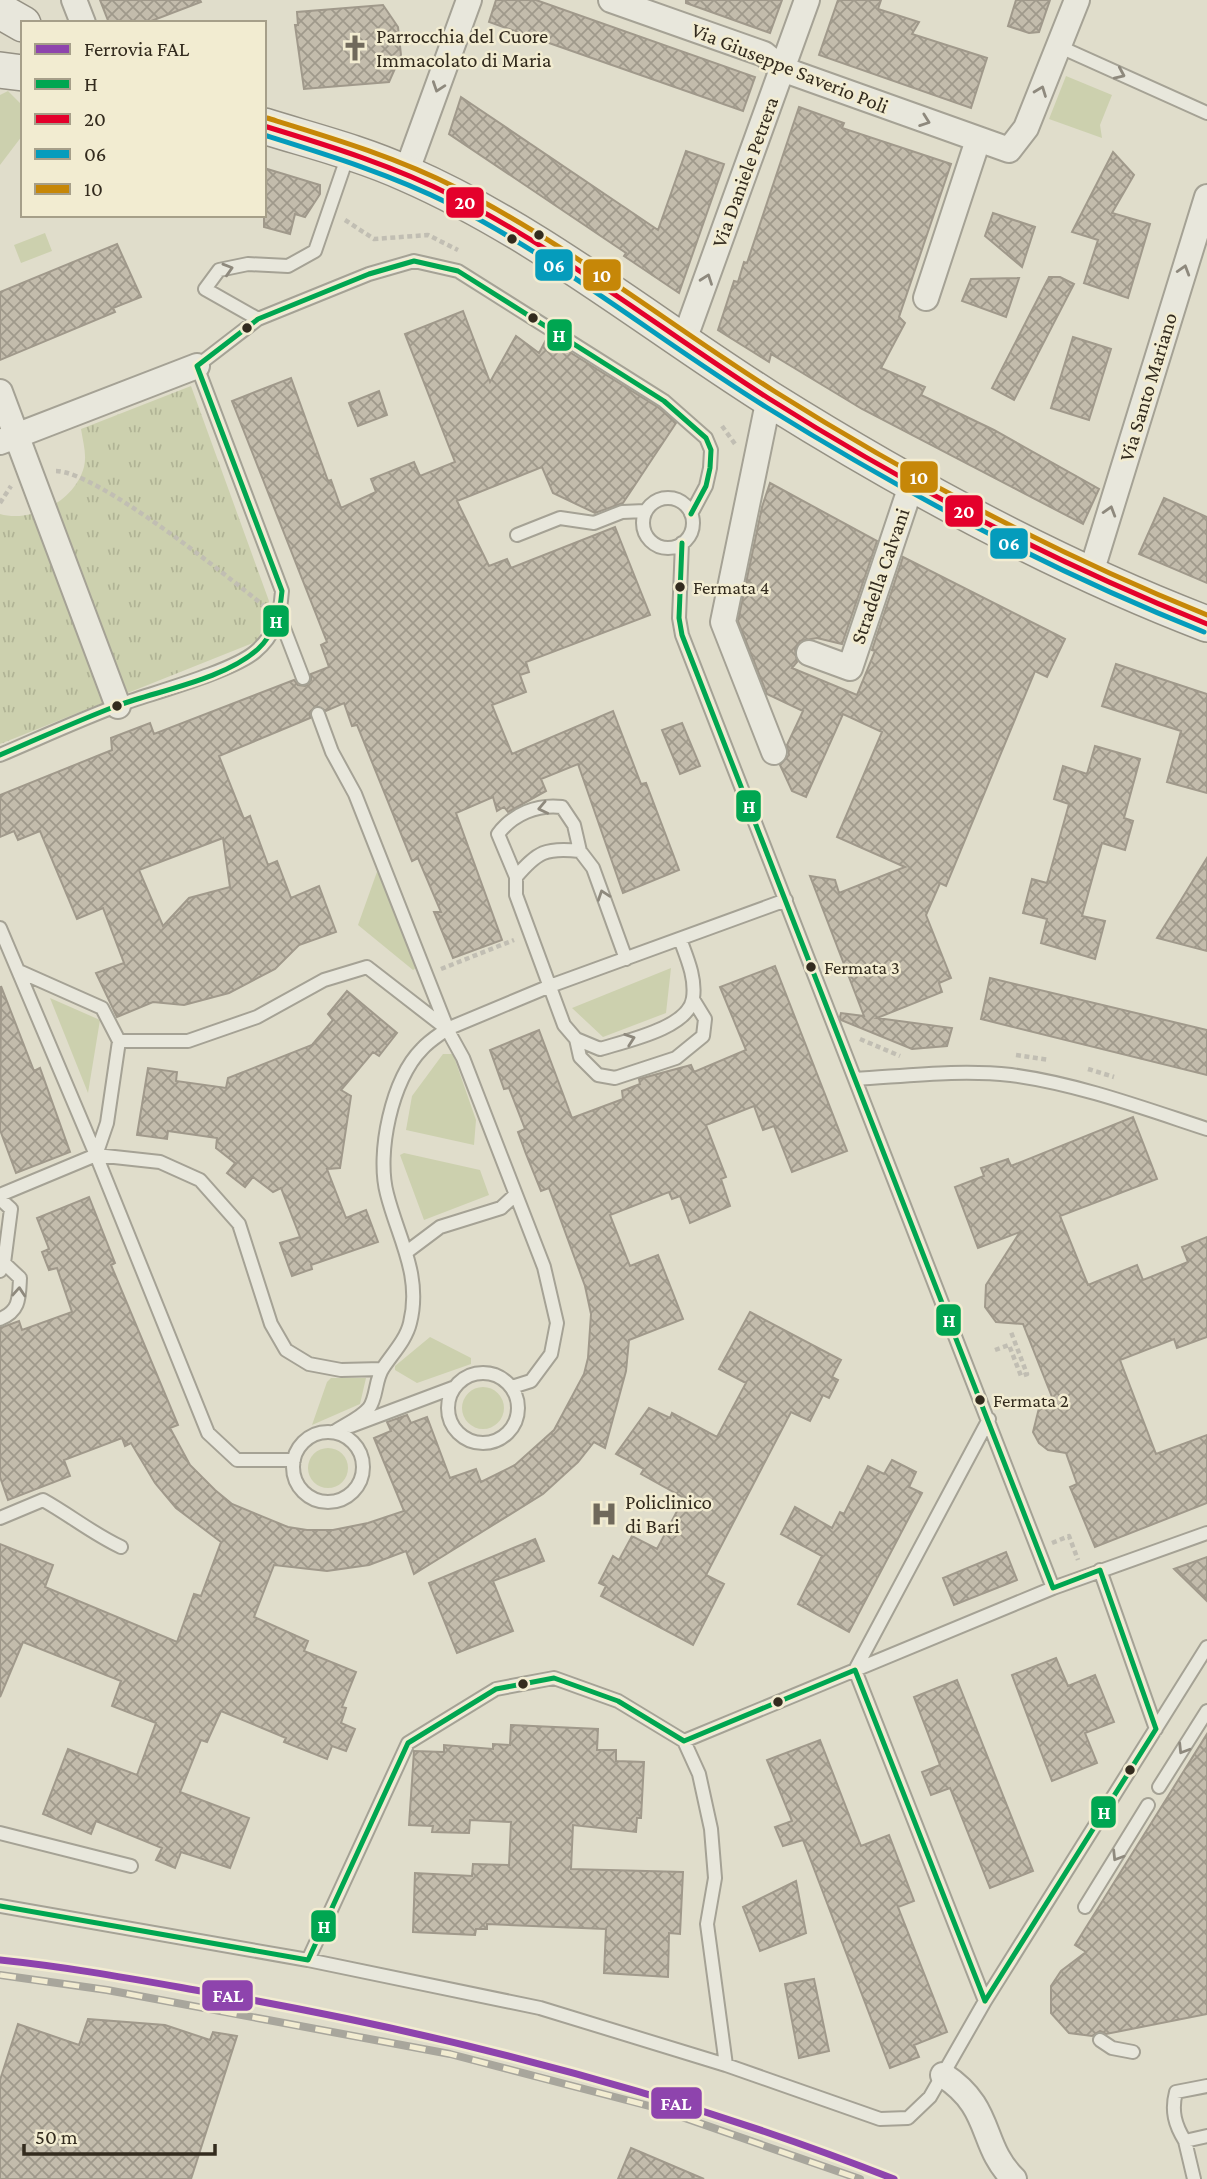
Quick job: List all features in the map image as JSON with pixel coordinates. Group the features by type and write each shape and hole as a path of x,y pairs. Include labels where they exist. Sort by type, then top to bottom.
{"street":[{"path":"74,0 82,21"},
{"path":"406,173 469,0"},
{"name":"Via Giuseppe Saverio Poli","path":"611,0 764,54 782,69 1009,150 1026,128 1058,46"},
{"name":"Via Daniele Petrera","path":"683,343 807,0"},
{"path":"1058,46 1077,0"},
{"path":"0,10 21,22"},
{"path":"0,70 21,73"},
{"path":"266,127 406,173 531,239 683,343 912,483 1090,576 1207,624"},
{"path":"926,298 978,140"},
{"name":"Via Santo Mariano","path":"1090,576 1207,197"},
{"path":"8,439 197,366"},
{"path":"0,393 8,439 29,470 118,706"},
{"path":"769,398 723,622 774,752"},
{"name":"Stradella Calvani","path":"809,653 849,668 912,483"},
{"path":"943,2075 964,2089 976,2105 1007,2176"}],"lane":[{"path":"1058,46 1207,113"},
{"path":"258,319 205,289 219,270 248,264 288,266 315,251 349,152"},
{"path":"303,678 280,618 282,591 274,564 197,366 258,319 369,274 414,261 458,271 664,401 706,438 711,450 706,486 691,514 691,530 682,543 679,605 682,635 1054,1588"},
{"path":"682,543 666,547 652,541 643,527 645,512 657,500 673,498 687,507 691,514"},
{"path":"517,535 560,518 594,523 622,512 645,512"},
{"path":"0,755 252,655 265,643 280,618"},
{"path":"318,714 332,752 355,794 447,1029 463,1058 544,1268 557,1323 551,1354 531,1381 512,1387"},
{"path":"626,959 593,868 580,851 574,825 562,807 545,805 509,819 498,834 516,877 516,895 564,1025 576,1040 580,1057 598,1075 615,1078 676,1058 702,1036 705,1019 694,1001 692,974 680,939"},
{"path":"516,877 534,856 562,849 580,851"},
{"path":"334,1433 369,1408 382,1369 396,1352 410,1324 415,1285 408,1251 386,1193 382,1156 389,1117 404,1074 421,1049 447,1029 550,986 786,900"},
{"path":"0,928 96,1155 208,1433 237,1460 294,1460"},
{"path":"119,1041 188,1041 257,1017 324,980 367,967 447,1029"},
{"path":"20,972 102,1008 119,1041 107,1123 96,1155"},
{"path":"576,1040 600,1049 678,1022 694,1001"},
{"path":"855,1079 956,1073 1009,1075 1064,1084 1207,1129"},
{"path":"0,1319 10,1315 19,1304 20,1278 2,1267 11,1209 0,1197 96,1155 160,1162 200,1180 239,1224 271,1324 286,1350 309,1364 341,1370 382,1369"},
{"path":"408,1251 440,1227 501,1208 514,1196"},
{"path":"483,1372 504,1379 512,1387 519,1409 516,1421 500,1439 478,1443 457,1431 451,1421 450,1397 455,1387 463,1379 483,1372"},
{"path":"334,1433 353,1443 363,1462 362,1473 352,1493 332,1502 311,1497 296,1482 294,1460 298,1450 313,1435 334,1433 455,1387"},
{"path":"985,2001 855,1670 989,1419"},
{"path":"0,1518 43,1500 72,1515 94,1535 121,1547"},
{"path":"684,1741 1084,1576 1207,1532"},
{"path":"1100,1570 1156,1729"},
{"path":"0,1906 309,1960 540,2008 726,2065 880,2119 908,2118 921,2109 943,2075 985,2001 1207,1647"},
{"path":"309,1960 408,1743 496,1689 554,1678 618,1701 684,1741 699,1774 711,1829 715,1878 707,1924 726,2065"},
{"path":"1158,1787 1207,1711"},
{"path":"1085,1907 1148,1805"},
{"path":"0,1833 131,1866"},
{"path":"1100,2040 1112,2048 1133,2052"},
{"path":"1207,2086 1176,2092 1172,2105 1176,2127 1185,2141 1194,2179 1207,2176"},
{"path":"1185,2141 1207,2136"}],"path":[{"path":"29,470 61,471 78,475 97,485 174,537 280,618"},
{"path":"995,1350 1009,1345 1021,1376 1027,1374 1011,1332"},
{"path":"1038,1548 1069,1536 1084,1576"}],"green space":[{"path":"1066,76 1112,95 1100,125 1102,138 1049,119"},
{"path":"8,91 21,104 21,137 0,165 0,95"},
{"path":"45,233 52,251 21,263 14,245"},
{"path":"191,386 269,601 258,641 0,744 0,514 12,516 38,512 51,507 72,490 85,462 81,429"},
{"path":"378,869 416,968 413,970 358,925"},
{"path":"671,968 666,1013 603,1037 572,1008"},
{"path":"50,998 100,1020 88,1093"},
{"path":"443,1054 453,1054 476,1120 474,1145 406,1130 412,1096"},
{"path":"404,1153 480,1170 489,1195 424,1220 400,1155"},
{"path":"430,1337 471,1358 471,1364 417,1383 395,1370 395,1366"},
{"path":"331,1378 366,1378 360,1404 312,1425 327,1382"},
{"path":"483,1387 498,1393 504,1408 498,1423 483,1429 468,1423 462,1408 468,1393"},
{"path":"328,1448 336,1449 342,1454 347,1460 347,1476 342,1482 336,1487 328,1488 320,1487 314,1482 309,1476 308,1468 309,1460 314,1454 320,1449"}],"building":[{"path":"100,0 201,2 151,21 108,21"},
{"path":"496,0 536,0 755,77 743,111 489,22"},
{"path":"686,0 782,0 770,33 686,3"},
{"path":"838,0 881,0 878,9 919,22 912,34 987,58 971,108 819,55"},
{"path":"1016,0 1050,0 1039,32 1029,33 1008,26"},
{"name":"Parrocchia del Cuore Immacolato di Maria","path":"383,5 398,27 401,55 389,82 304,89 295,25 298,25 297,12"},
{"path":"461,97 658,230 686,151 724,164 679,293 624,256 626,253 449,134"},
{"path":"799,107 844,123 842,128 951,164 899,317 905,323 881,368 925,387 921,395 994,430 1099,489 1083,524 862,409 771,354 769,362 718,330 734,281 738,282 744,262 747,263"},
{"path":"1113,152 1134,175 1112,213 1150,224 1128,298 1084,283 1098,240 1072,232"},
{"path":"266,169 320,185 320,194 305,217 295,214 290,234 264,227"},
{"path":"993,213 1035,227 1022,267 985,236"},
{"path":"117,244 141,297 113,308 115,312 0,360 0,292"},
{"path":"1049,277 1060,277 1074,284 1014,400 992,388"},
{"path":"1019,278 1006,317 962,301 971,279"},
{"path":"463,311 490,382 516,336 539,353 547,338 659,408 676,423 623,503 595,513 553,493 542,467 457,501 489,566 507,559 511,568 615,527 650,615 526,662 529,672 520,675 526,692 492,705 512,754 613,711 641,784 646,783 679,870 623,893 578,764 541,779 546,791 508,812 504,807 497,811 493,797 456,813 502,940 453,958 434,912 441,912 418,858 412,861 357,725 352,726 344,703 326,711 316,706 310,712 310,718 219,756 244,819 250,816 268,865 277,861 291,898 319,886 336,932 299,945 275,969 229,993 184,1005 153,1002 117,1017 96,973 124,963 103,908 77,919 40,831 18,840 14,831 0,837 0,795 112,750 111,738 150,723 154,734 294,680 298,685 305,686 311,680 311,674 329,667 321,645 327,642 232,401 291,378 328,481 331,480 341,508 376,492 371,479 414,462 420,476 455,462 405,334","holes":["223,838 230,887 189,898 163,926 139,870"]},
{"path":"1073,337 1111,349 1089,420 1051,408"},
{"path":"379,391 387,415 358,426 349,403"},
{"path":"770,483 877,541 842,644 817,638 800,641 795,649 797,662 792,668 857,695 875,651 872,650 903,557 1065,639 1047,677 1035,671 946,886 940,883 926,915 951,978 939,983 942,992 877,1018 952,1028 947,1046 912,1049 841,1020 840,1017 841,1013 864,1016 810,876 835,880 839,893 905,867 837,837 882,732 843,714 806,797 792,791 780,765 789,755 787,745 803,711 767,694 738,621 762,507"},
{"path":"1164,498 1207,517 1207,583 1139,554"},
{"path":"1116,664 1207,694 1207,793 1167,782 1181,731 1102,706"},
{"path":"682,723 700,766 680,774 662,730"},
{"path":"1095,746 1140,759 1124,818 1133,821 1125,850 1102,843 1082,916 1105,921 1095,959 1041,943 1047,919 1023,913 1032,879 1047,883 1069,804 1054,799 1063,766 1087,774"},
{"path":"1207,858 1207,951 1157,938 1181,900"},
{"path":"775,966 847,1151 792,1172 774,1126 763,1130 754,1106 706,1125 726,1177 721,1179 730,1206 690,1223 680,1196 672,1199 669,1192 610,1215 630,1266 658,1255 683,1319 629,1340 626,1371 605,1448 594,1442 578,1462 543,1494 414,1574 406,1551 369,1565 327,1571 274,1565 254,1617 308,1641 304,1651 356,1672 342,1707 346,1708 341,1723 355,1729 346,1751 332,1746 327,1759 284,1742 286,1738 221,1711 207,1742 201,1740 180,1792 249,1818 230,1868 181,1852 175,1868 156,1860 162,1848 96,1821 91,1834 43,1814 68,1749 137,1775 156,1723 112,1706 121,1681 23,1642 0,1697 0,1544 53,1565 45,1587 177,1642 194,1594 201,1596 221,1542 176,1508 155,1483 131,1443 125,1446 122,1438 64,1460 70,1476 8,1500 0,1477 0,1328 19,1321 22,1330 72,1312 57,1268 49,1270 42,1252 49,1249 37,1218 89,1197 115,1263 111,1265 178,1425 170,1428 190,1465 232,1504 288,1527 307,1530 333,1530 368,1523 404,1511 374,1438 391,1431 387,1422 407,1415 411,1423 427,1417 450,1478 476,1469 481,1482 515,1465 554,1430 584,1374 588,1358 591,1314 585,1286 549,1188 541,1191 526,1154 518,1132 525,1129 509,1088 504,1089 490,1050 539,1030 572,1118 623,1099 622,1091 640,1084 639,1079 691,1065 694,1072 746,1050 720,987"},
{"path":"990,978 1207,1030 1207,1075 981,1019"},
{"path":"1,986 34,1071 40,1068 70,1152 16,1173 0,1130"},
{"path":"347,991 397,1033 379,1056 373,1052 341,1090 351,1096 340,1168 327,1169 346,1218 366,1210 378,1242 311,1265 312,1269 292,1276 280,1243 300,1237 281,1188 273,1192 253,1177 245,1187 227,1173 235,1163 216,1148 217,1138 168,1131 167,1139 137,1135 148,1068 177,1072 176,1081 226,1088 228,1078 312,1045 333,1020 328,1014"},
{"path":"1133,1117 1157,1179 1060,1216 1088,1285 1137,1265 1143,1280 1188,1262 1182,1247 1207,1237 1207,1337 1177,1348 1174,1339 1120,1360 1156,1454 1207,1435 1207,1503 1095,1547 1070,1487 1077,1484 1066,1453 1048,1450 1039,1443 1033,1432 1039,1408 1052,1397 1023,1324 996,1322 985,1307 986,1285 1020,1232 978,1248 955,1187 984,1176 981,1168 1008,1159 1011,1166"},
{"path":"750,1312 841,1360 832,1377 838,1380 829,1398 823,1395 810,1421 791,1412 706,1575 724,1584 693,1645 601,1596 606,1586 599,1583 613,1556 619,1560 632,1536 657,1549 684,1498 641,1474 644,1469 616,1454 649,1408 670,1418 672,1413 717,1437 746,1383 719,1369"},
{"path":"892,1460 916,1472 909,1487 922,1493 849,1632 798,1604 822,1556 781,1534 795,1507 832,1528 840,1512 844,1514 868,1466 884,1474"},
{"path":"535,1539 544,1561 493,1581 513,1631 457,1653 429,1583"},
{"path":"1006,1552 1017,1580 954,1605 943,1578"},
{"path":"1207,1557 1207,1601 1174,1569"},
{"path":"1056,1658 1068,1686 1095,1675 1114,1722 1085,1733 1097,1763 1052,1781 1012,1675"},
{"path":"957,1680 1033,1871 990,1888 950,1788 931,1795 922,1772 940,1765 914,1697"},
{"path":"511,1725 598,1729 597,1750 616,1750 616,1761 644,1762 641,1818 637,1818 636,1832 573,1825 571,1869 683,1872 680,1934 669,1933 668,1977 604,1973 606,1929 487,1924 487,1929 476,1929 475,1935 413,1932 415,1873 472,1876 473,1864 509,1865 511,1822 470,1820 469,1833 432,1832 433,1826 409,1825 414,1751 444,1752 444,1745 493,1749 493,1744 510,1745"},
{"path":"1207,1734 1207,2014 1106,2034 1100,2031 1092,2036 1069,2033 1051,2013 1051,1986 1061,1971 1086,1952 1075,1945"},
{"path":"820,1740 861,1846 889,1835 914,1901 898,1907 947,2032 914,2045 919,2057 890,2068 803,1840 783,1846 775,1827 792,1821 767,1760"},
{"path":"796,1881 806,1933 760,1951 743,1907"},
{"path":"814,1979 829,2051 799,2058 785,1984"},
{"path":"88,2019 165,2025 210,2040 213,2032 237,2036 191,2179 0,2179 0,2080 18,2024 79,2045"},
{"path":"631,2148 704,2179 618,2179"}],"railway":[{"path":"0,1975 107,1990 450,2054 653,2107 860,2179"}],"rail line":[{"name":"FAL","path":"0,1960 87,1971 230,1996 484,2050 567,2071 732,2120 894,2179"}],"transit line":[{"name":"10","path":"267,118 387,158 457,188 539,234 774,391 879,454 1040,540 1207,615"},
{"name":"20","path":"266,127 385,166 455,197 536,243 768,398 874,462 982,521 1093,575 1207,624"},
{"name":"06","path":"266,136 382,174 450,204 532,250 727,382 872,470 1035,557 1204,632"},
{"name":"H","path":"0,755 119,705 211,676 244,659 264,643 276,622 282,591 197,366 258,319 369,274 414,261 458,271 664,401 706,438 711,450 706,486 691,514"},
{"name":"H","path":"682,543 679,618 682,635 1053,1588 1100,1570 1156,1729 985,2001"},
{"name":"H","path":"0,1906 308,1960 408,1743 496,1689 554,1678 618,1701 684,1741 855,1670 985,2001"}],"place":[{"name":"Parrocchia del Cuore Immacolato di Maria","path":"355,48"},
{"name":"Fermata 4","path":"680,587"},
{"name":"Fermata 3","path":"811,967"},
{"name":"Fermata 2","path":"980,1400"},
{"name":"Policlinico di Bari","path":"604,1514"}]}
